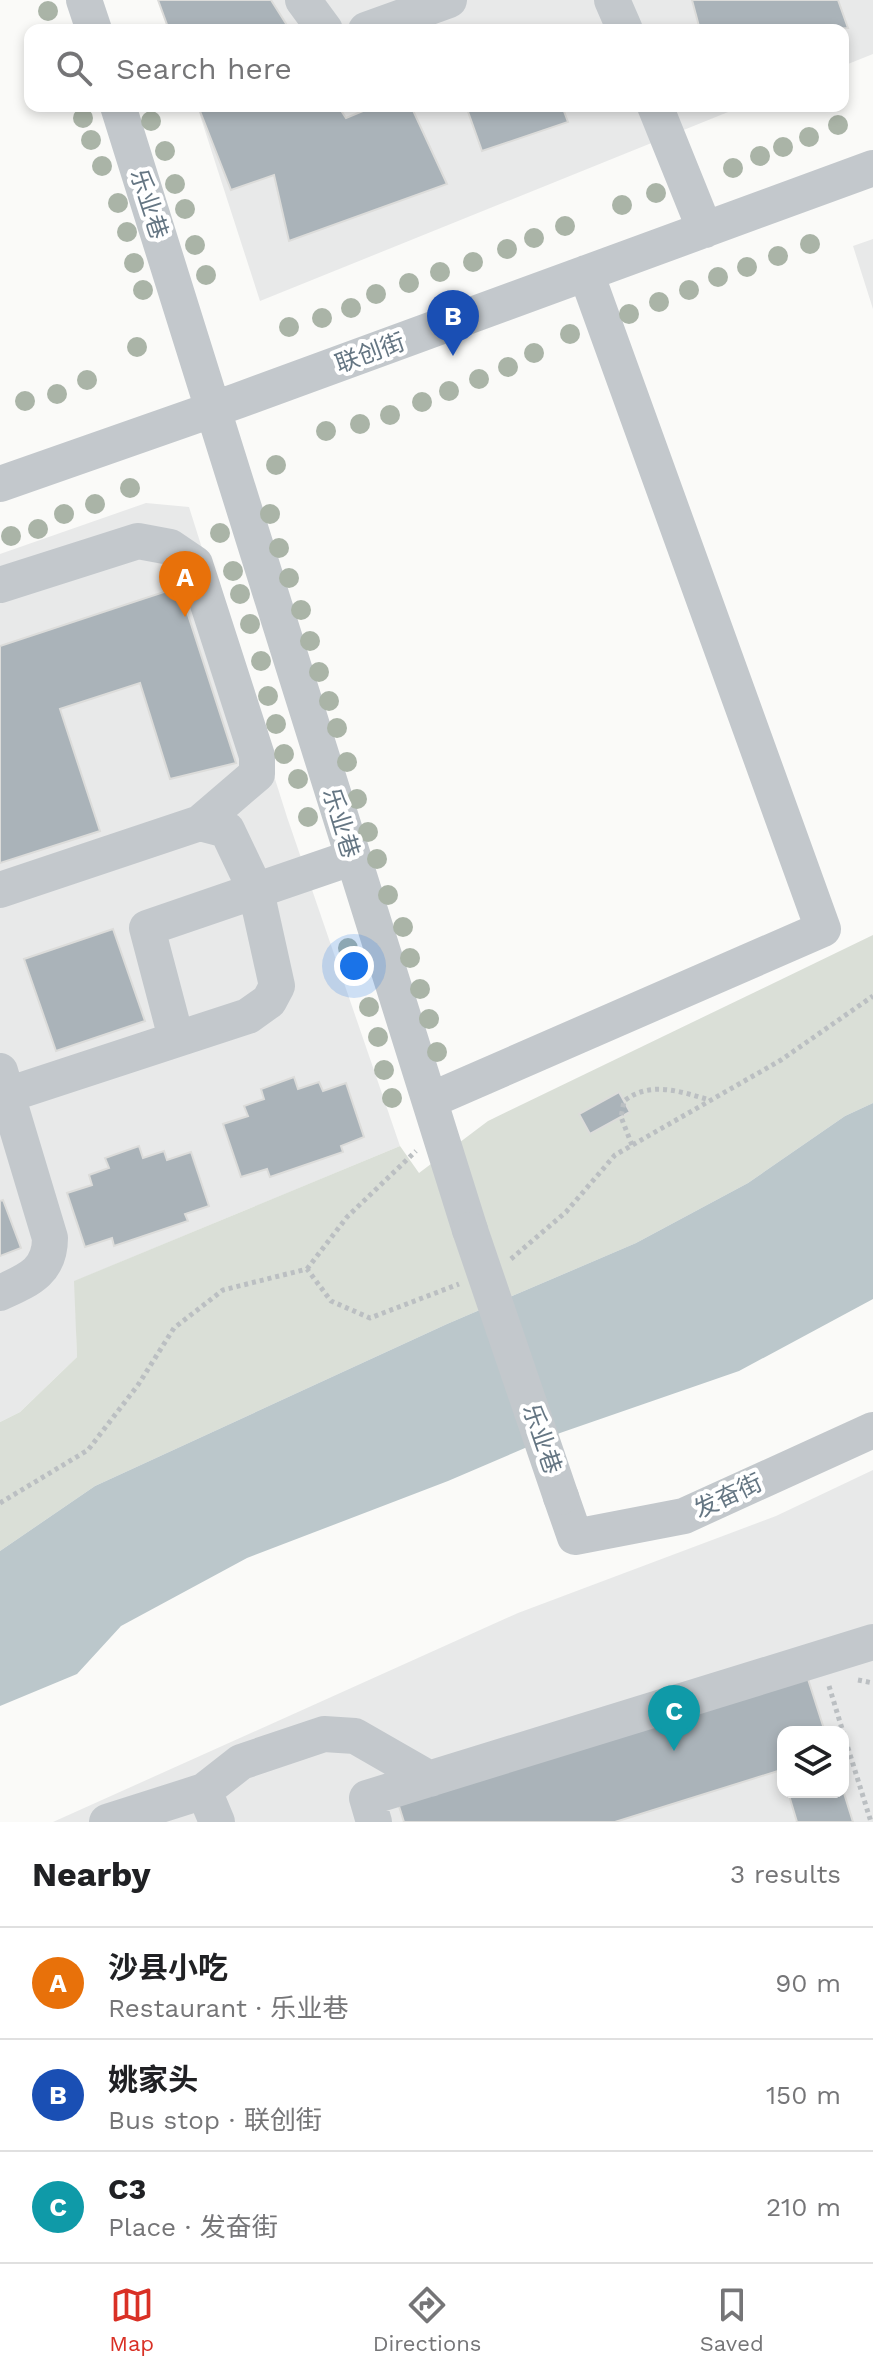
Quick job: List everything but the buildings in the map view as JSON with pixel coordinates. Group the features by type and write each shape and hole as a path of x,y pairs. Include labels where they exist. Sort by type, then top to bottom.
{"street":[{"path":"84,0 92,24"},
{"path":"303,0 321,24"},
{"path":"383,24 449,0"},
{"path":"612,0 622,24"},
{"name":"乐业巷","path":"120,112 215,409 351,858 436,1115 470,1230 575,1537"},
{"path":"657,112 705,230"},
{"name":"联创街","path":"0,484 215,409 873,168"},
{"path":"436,1115 823,929 586,273"},
{"path":"0,585 138,541 170,547 195,564 257,756 257,774 200,823 0,890"},
{"path":"0,1293 38,1274 50,1255 50,1238 3,1083 248,1016 269,1001 277,986 256,891 227,830 200,823"},
{"path":"176,1038 147,928 351,858"},
{"name":"发奋街","path":"575,1537 684,1516 873,1430"},
{"path":"374,1822 367,1798 873,1642"},
{"path":"107,1822 211,1807 241,1762 324,1734 355,1736 430,1779"}],"path":[{"path":"502,1267 566,1212 615,1155 781,1060 873,996"},
{"path":"632,1145 621,1117 624,1101 629,1097 648,1089 673,1089 711,1100"},
{"path":"0,1503 88,1450 138,1385 174,1328 223,1290 307,1269 347,1217 436,1115"},
{"path":"307,1269 331,1301 370,1318 473,1278"},
{"path":"820,1658 841,1726"},
{"path":"849,1751 871,1822"}],"shaded area":[{"path":"162,0 873,0 873,54 849,64 849,24 170,24"},
{"path":"199,112 728,112 260,301"},
{"path":"873,239 873,309 853,246"},
{"path":"146,503 189,507 287,817 400,1146 75,1281 77,1357 20,1412 0,1422 0,554"},
{"path":"873,935 873,1103 845,1116 748,1183 636,1243 447,1324 95,1486 0,1551 0,1422 20,1412 77,1357 74,1281 400,1146 419,1173 488,1121"},
{"path":"873,1103 873,1299 739,1371 560,1433 448,1481 247,1558 121,1626 77,1674 0,1706 0,1551 95,1486 447,1324 636,1243 748,1183 845,1116"},
{"path":"873,1470 873,1822 53,1822 518,1613 776,1516"}],"place":[{"name":"姚家头","path":"453,356"},
{"name":"沙县小吃","path":"185,617"},
{"name":"C3","path":"674,1751"}]}
